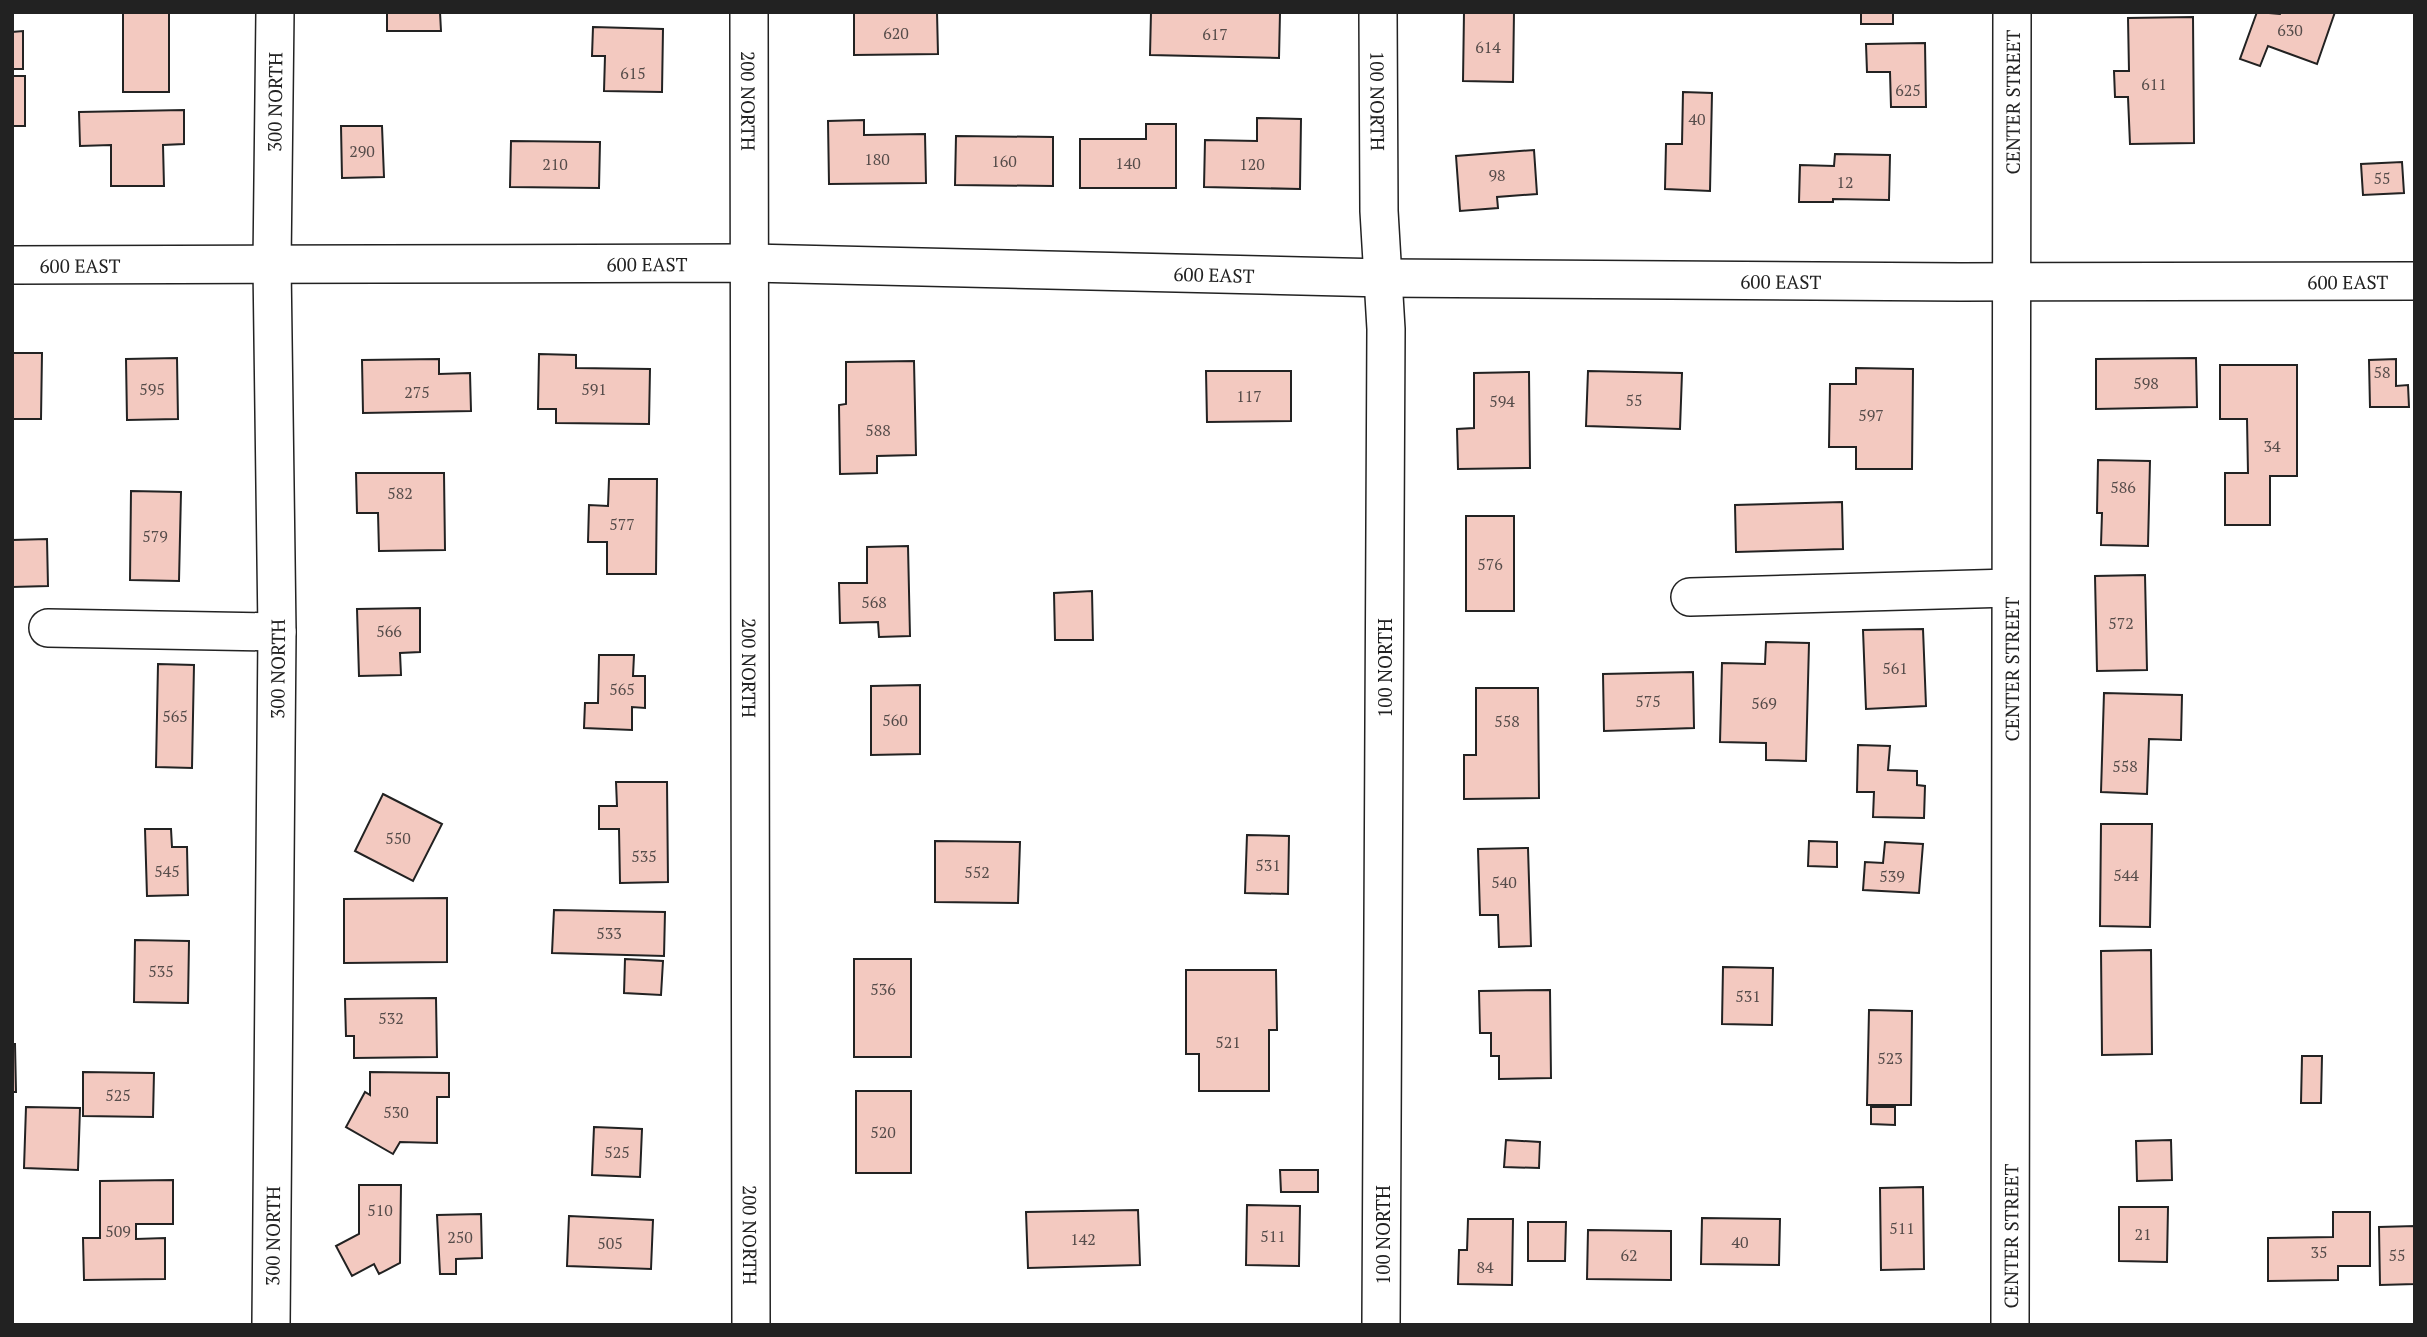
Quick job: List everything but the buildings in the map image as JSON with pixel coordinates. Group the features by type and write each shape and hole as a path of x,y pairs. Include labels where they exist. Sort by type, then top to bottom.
{"street":[{"name":"300 NORTH","path":"271,1325 276,632 272,264 275,12"},
{"name":"200 NORTH","path":"749,12 751,1325"},
{"name":"100 NORTH","path":"1378,12 1379,211 1386,329 1381,1325"},
{"name":"CENTER STREET","path":"2010,1325 2012,12"},
{"name":"600 EAST","path":"12,265 750,263 1384,278 2011,282 2415,281"},
{"path":"1690,597 2010,589"},
{"path":"48,628 276,632"}]}
